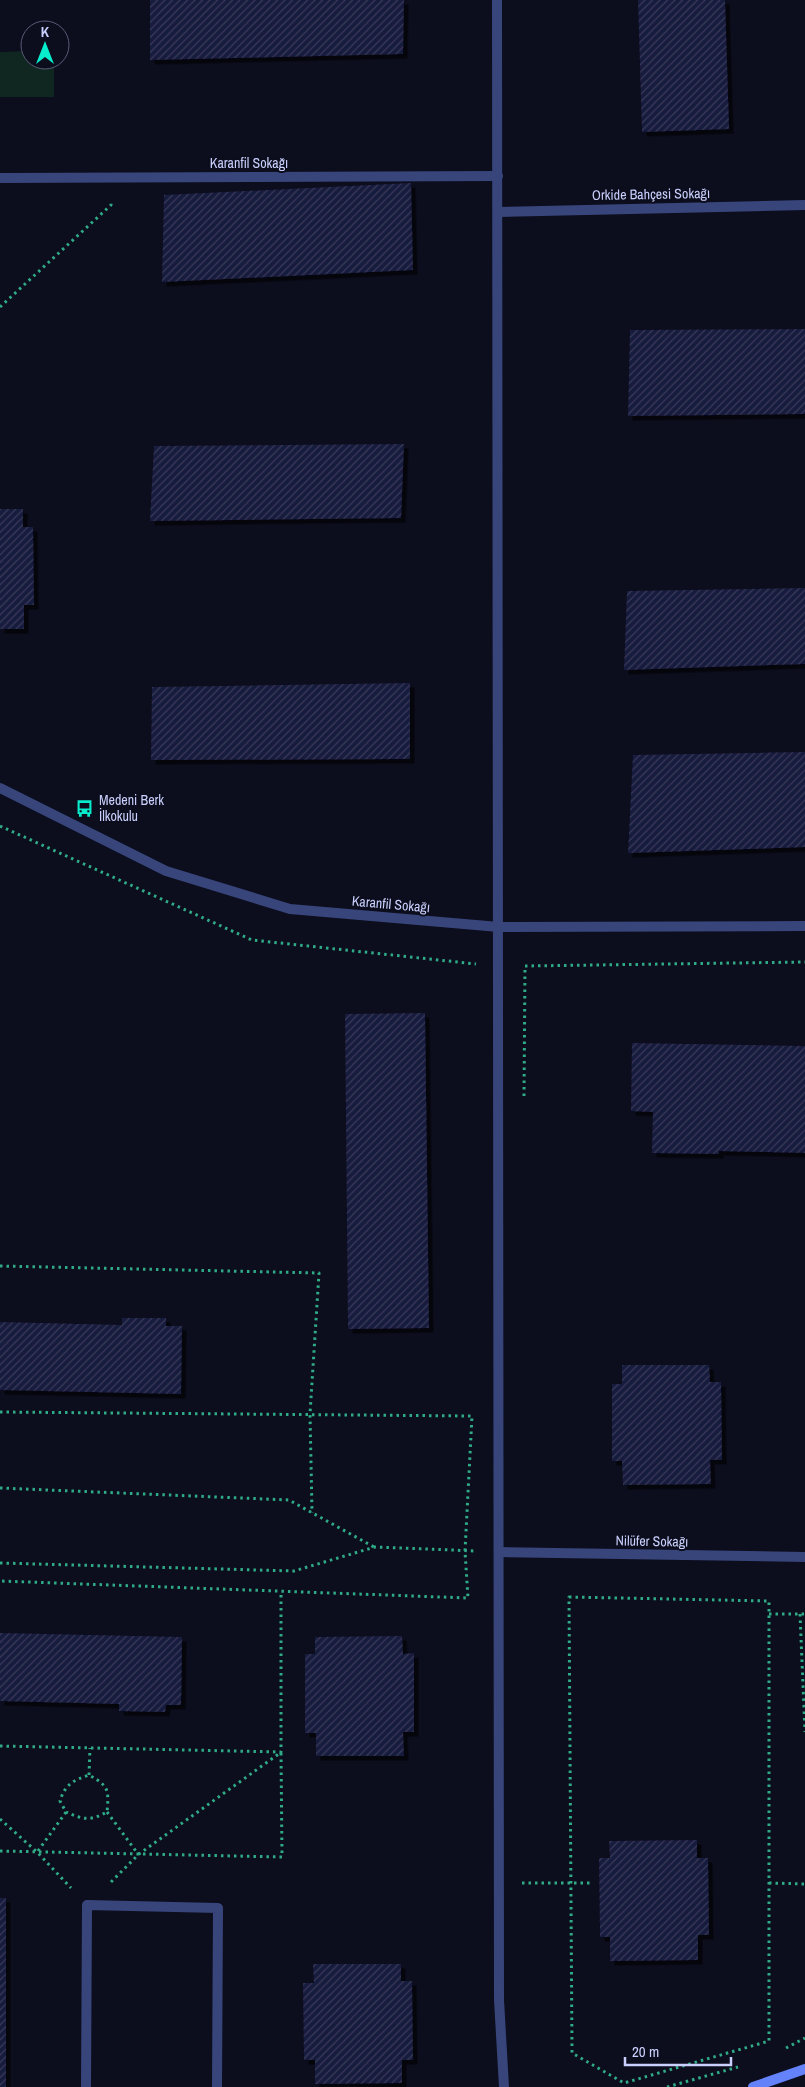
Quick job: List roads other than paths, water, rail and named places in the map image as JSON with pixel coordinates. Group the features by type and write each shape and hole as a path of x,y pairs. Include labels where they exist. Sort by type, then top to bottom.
{"main road":[{"path":"753,2087 805,2069"}],"street":[{"path":"497,0 499,2000 504,2087"},
{"name":"Karanfil Sokağı","path":"0,178 498,176"},
{"name":"Orkide Bahçesi Sokağı","path":"498,212 805,205"},
{"name":"Karanfil Sokağı","path":"0,788 166,871 290,909 499,927 805,926"},
{"name":"Nilüfer Sokağı","path":"499,1552 805,1557"},
{"path":"86,2087 87,1905 218,1908 217,2087"}],"place":[{"name":"Medeni Berk İlkokulu","path":"85,808"}]}
